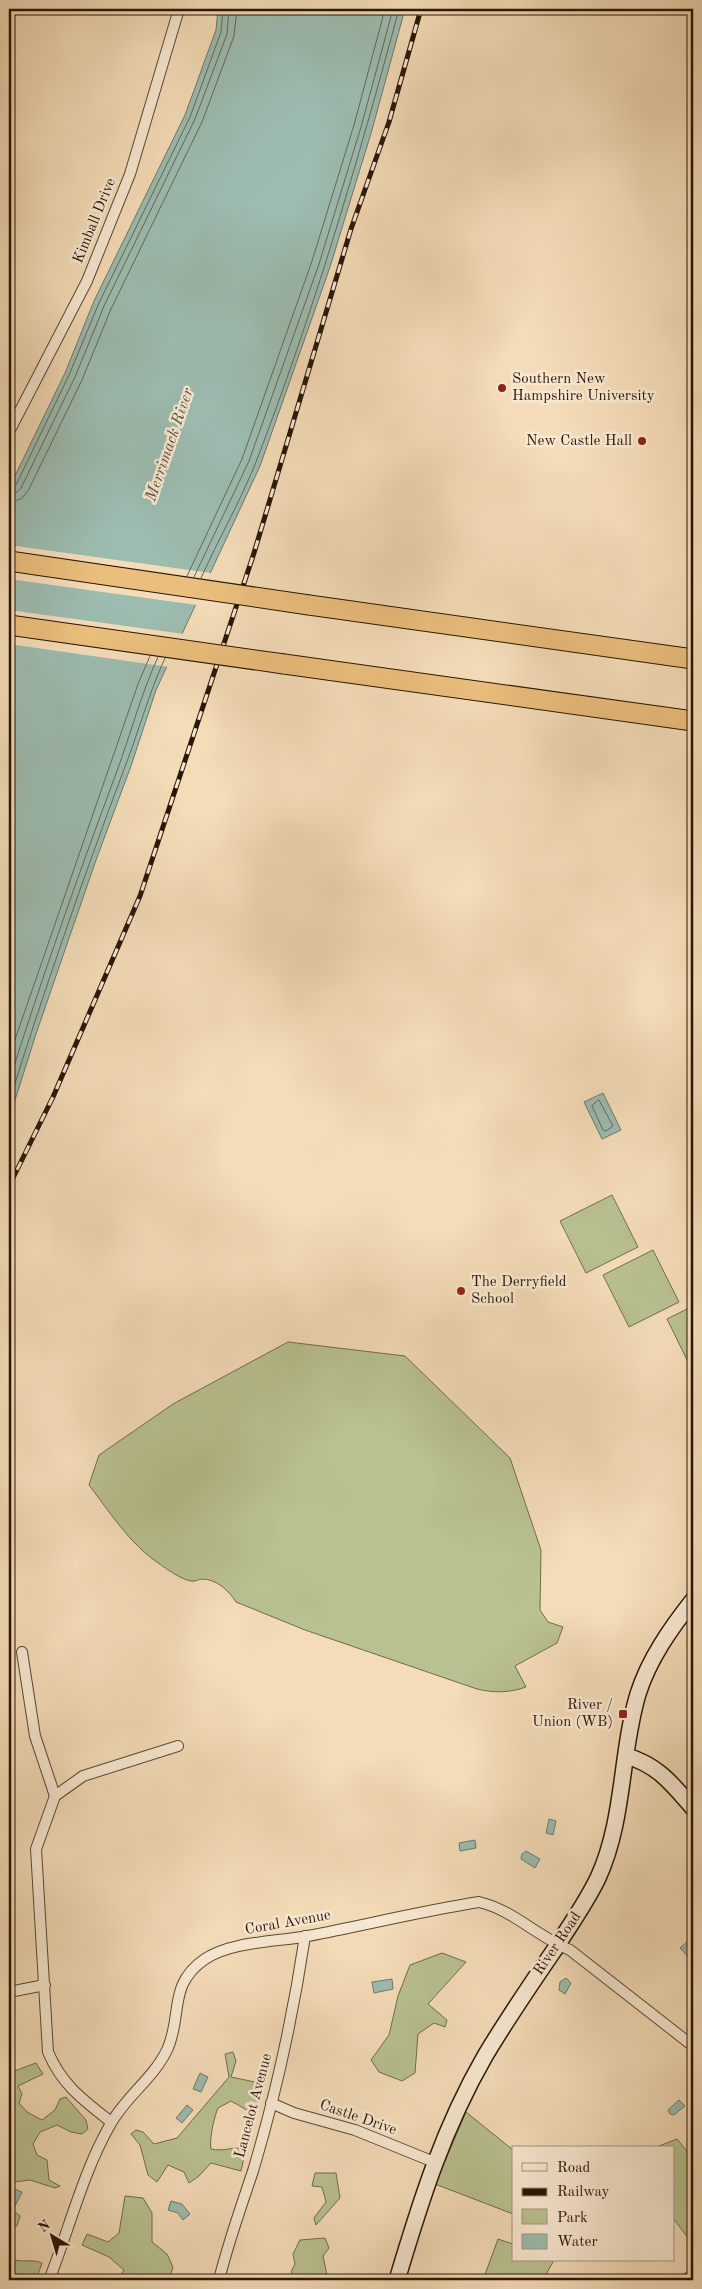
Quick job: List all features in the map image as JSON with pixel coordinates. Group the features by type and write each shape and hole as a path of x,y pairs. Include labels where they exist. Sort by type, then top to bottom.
{"highway":[{"path":"9,561 693,659"},
{"path":"9,625 693,721"}],"street":[{"name":"Kimball Drive","path":"9,432 91,272 130,174 179,9"},
{"name":"River Road","path":"398,2280 434,2162 458,2106 473,2077 583,1907 598,1877 608,1852 619,1811 630,1730 638,1694 648,1670 677,1620 693,1600"},
{"path":"22,1652 35,1736 55,1796"},
{"path":"111,2122 69,2088 56,2070 48,2052 36,1849 55,1796 83,1776 178,1746"},
{"path":"627,1756 644,1761 655,1768 667,1778 693,1808"},
{"name":"Coral Avenue","path":"49,2280 92,2160 111,2122 122,2106 155,2071 167,2049 172,2034 177,1998 182,1986 197,1966 217,1953 479,1902 504,1911 558,1945 570,1950 693,2046"},
{"name":"Lancelot Avenue","path":"219,2280 271,2103 292,2015 305,1936"},
{"path":"9,1992 45,1985"},
{"name":"Castle Drive","path":"271,2103 294,2113 355,2130 434,2162"}],"green space":[{"path":"612,1195 638,1247 586,1273 560,1221"},
{"path":"653,1250 679,1302 629,1327 603,1275"},
{"path":"693,1306 693,1369 692,1370 667,1319"},
{"path":"288,1342 405,1356 510,1458 541,1550 540,1610 548,1622 563,1627 557,1643 515,1666 526,1687 502,1692 477,1689 305,1630 236,1602 226,1590 213,1581 202,1579 192,1581 182,1578 158,1563 138,1546 120,1527 89,1485 99,1455 173,1404"},
{"path":"442,1953 466,1962 428,2004 447,2020 445,2027 434,2023 418,2034 415,2073 402,2081 379,2072 371,2060 389,2035 398,1996 410,1965"},
{"path":"233,2052 236,2061 231,2077 255,2082 263,2092 252,2113 231,2101 218,2108 212,2128 211,2149 246,2149 241,2171 211,2163 199,2176 189,2183 184,2172 168,2165 157,2182 148,2175 140,2145 131,2134 136,2130 143,2132 154,2144 177,2138 229,2077 225,2054"},
{"path":"36,2063 43,2074 18,2086 22,2094 19,2103 27,2112 42,2120 55,2110 60,2099 66,2097 86,2120 88,2129 82,2134 71,2132 57,2125 40,2132 33,2144 37,2155 47,2160 49,2180 60,2186 55,2188 30,2180 14,2182 9,2188 9,2165 13,2161 14,2133 9,2124 9,2073"},
{"path":"466,2112 512,2149 512,2214 435,2184"},
{"path":"677,2139 690,2155 693,2171 693,2280 673,2280 689,2271 689,2239 674,2219 674,2146 659,2146"},
{"path":"315,2173 336,2173 340,2198 316,2225 314,2218 326,2202 322,2187 312,2186"},
{"path":"125,2196 143,2198 152,2213 152,2242 167,2254 173,2267 169,2280 118,2280 124,2270 109,2257 82,2245 87,2234 108,2242 119,2233"},
{"path":"9,2207 20,2216 17,2226 9,2226"},
{"path":"325,2238 329,2248 323,2256 328,2280 296,2280 291,2272 295,2264 293,2254 300,2240"},
{"path":"498,2239 512,2244 512,2262 553,2262 543,2280 483,2280"},
{"path":"9,2258 17,2261 42,2263 36,2280 28,2280 9,2274"}],"water":[{"name":"Merrimack River","path":"218,9 405,9 372,130 330,267 260,466 156,690 36,1034 9,1119 9,488 65,373 94,301 185,115 216,30"},
{"path":"603,1093 621,1130 602,1139 584,1102"},
{"path":"549,1819 556,1821 553,1835 546,1833"},
{"path":"475,1840 476,1848 460,1851 459,1843"},
{"path":"526,1851 540,1859 535,1868 521,1859 522,1854"},
{"path":"687,1942 693,1949 692,1961 680,1948"},
{"path":"566,1978 571,1983 565,1994 559,1990 560,1982"},
{"path":"392,1979 393,1989 374,1993 372,1982"},
{"path":"200,2073 208,2077 201,2092 193,2089"},
{"path":"679,2100 685,2106 674,2115 670,2114 668,2110"},
{"path":"187,2105 193,2110 182,2123 176,2118"},
{"path":"13,2188 22,2192 14,2208 9,2206 9,2199"},
{"path":"171,2201 182,2204 190,2214 183,2220 178,2213 168,2210"}],"pier":[{"path":"9,545 211,573 197,605 9,579"},
{"path":"9,610 184,634 169,667 9,644"}],"railway":[{"path":"9,1186 53,1097 140,896 254,553 351,229 389,122 421,9"}],"place":[{"name":"Southern New Hampshire University","path":"502,388"},
{"name":"New Castle Hall","path":"642,441"},
{"name":"The Derryfield School","path":"461,1291"},
{"name":"River / Union (WB)","path":"623,1714"}]}
